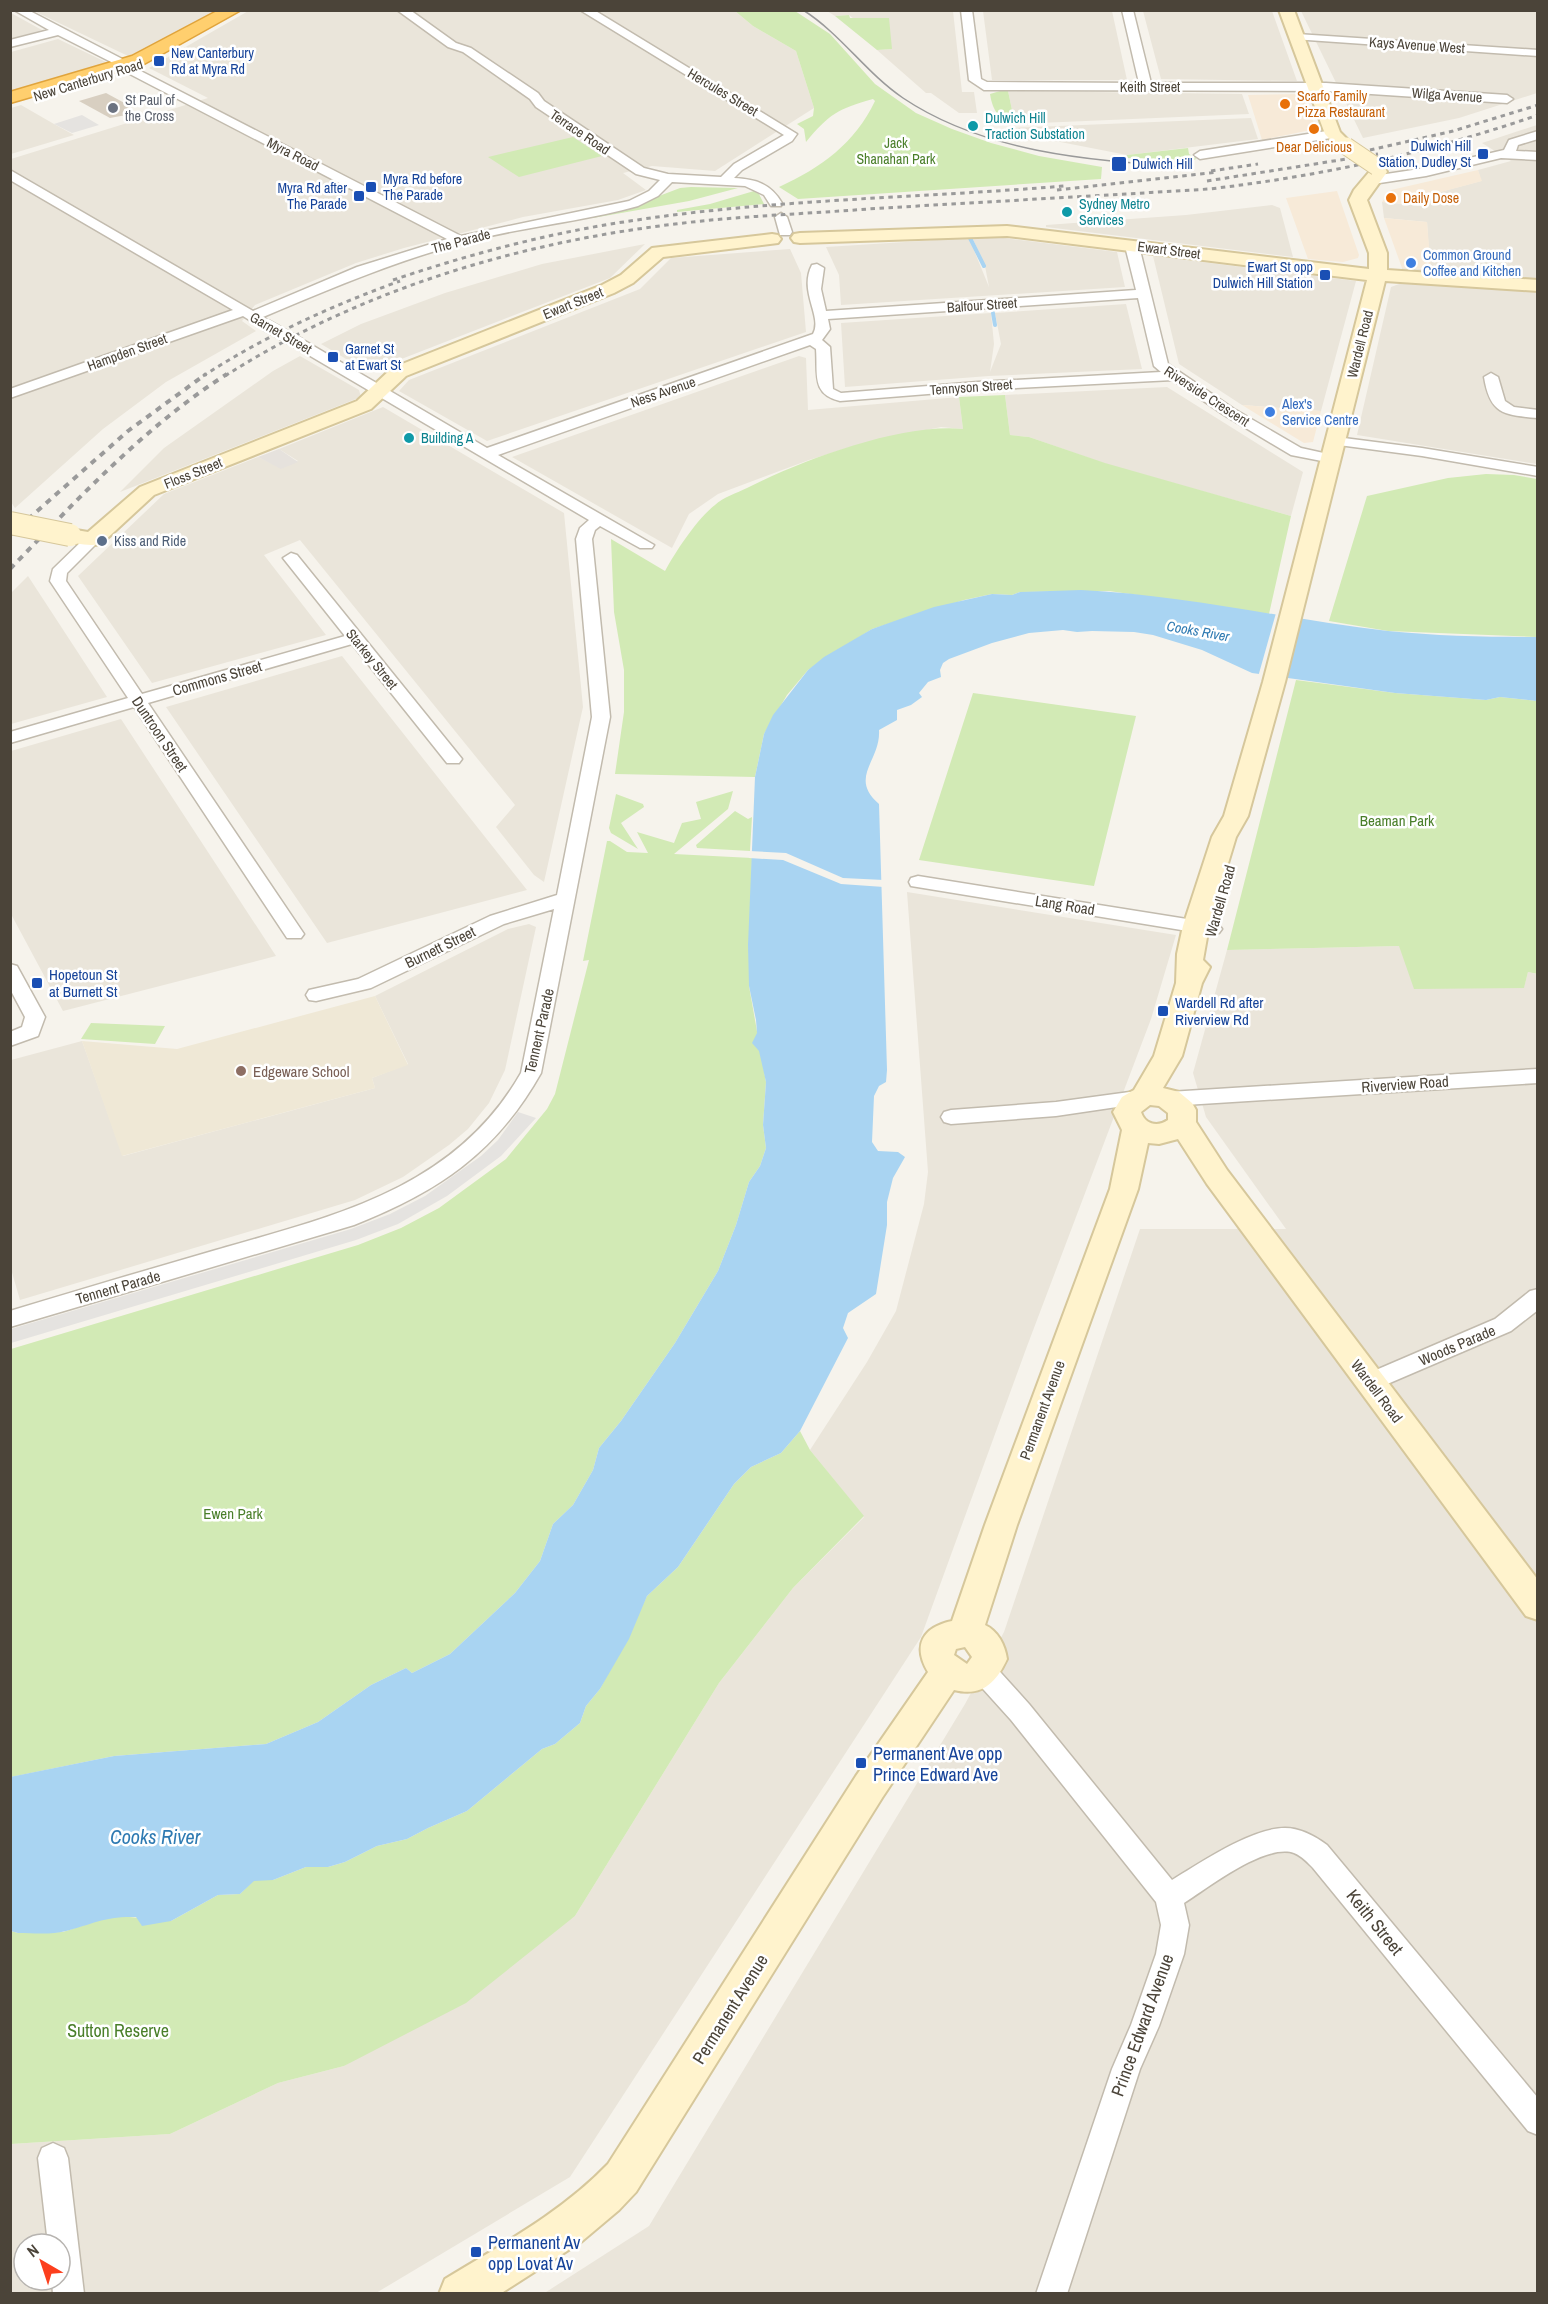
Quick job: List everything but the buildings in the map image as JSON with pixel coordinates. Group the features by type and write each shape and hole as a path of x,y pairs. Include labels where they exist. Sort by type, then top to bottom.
{"highway":[{"name":"New Canterbury Road","path":"10,101 153,60 190,39 194,33 233,10"}],"main road":[{"path":"1287,10 1333,134 1375,173"},
{"name":"Wardell Road","path":"1375,173 1358,200 1378,254 1377,275 1292,615 1236,816 1237,840 1196,926 1204,954 1189,983 1168,1056 1157,1114 1217,1177 1538,1606"},
{"name":"Ewart Street","path":"380,390 393,375 405,369 619,284 658,252 785,232 1007,231 1377,275 1538,286"},
{"path":"1327,269 1351,267 1378,254"},
{"name":"Floss Street","path":"93,539 142,493 364,405 380,390"},
{"path":"10,523 93,539"},
{"name":"Permanent Avenue","path":"460,2294 570,2224 603,2200 622,2178 869,1787 965,1671 990,1659 986,1645 973,1635 965,1633 1001,1525 1124,1189 1157,1114"}],"street":[{"name":"Myra Road","path":"19,10 459,240"},
{"name":"Terrace Road","path":"402,10 452,45 467,50 534,96 540,104 640,171 668,178 747,182 764,189 776,203"},
{"name":"Hercules Street","path":"585,10 791,134 788,138 738,167 725,180"},
{"name":"Keith Street","path":"966,10 975,80 984,86 1315,87"},
{"path":"1127,10 1146,87"},
{"path":"10,44 59,31"},
{"name":"Kays Avenue West","path":"1297,38 1538,53"},
{"name":"Wilga Avenue","path":"1315,87 1507,99"},
{"path":"1200,155 1333,134"},
{"path":"1509,154 1513,143 1538,135"},
{"path":"1375,173 1426,172 1509,154 1538,156"},
{"name":"Garnet Street","path":"10,174 380,390 485,454 646,545"},
{"name":"The Parade","path":"248,314 364,269 459,240 635,202 661,191 668,178"},
{"name":"Riverside Crescent","path":"1132,246 1161,366 1296,452 1334,450 1422,452 1538,472"},
{"path":"812,340 822,333 822,315 815,294 813,278 814,262"},
{"name":"Balfour Street","path":"822,315 1143,294"},
{"name":"Hampden Street","path":"10,394 248,314"},
{"name":"Tennyson Street","path":"812,340 823,347 826,389 829,393 840,397 978,386 1175,376"},
{"name":"Ness Avenue","path":"485,454 812,340"},
{"path":"1491,376 1494,399 1497,403 1513,411 1538,414"},
{"name":"Tennent Parade","path":"10,1319 364,1213 416,1188 470,1150 486,1136 515,1099 531,1072 601,717 584,539 588,528 599,519"},
{"name":"Duntroon Street","path":"93,539 63,568 57,578 294,934"},
{"name":"Starkey Street","path":"291,558 453,759"},
{"name":"Commons Street","path":"10,738 355,638"},
{"name":"Lang Road","path":"918,882 1196,926"},
{"name":"Burnett Street","path":"316,995 364,984 497,920 565,899"},
{"path":"10,970 35,1017 31,1031 10,1041"},
{"name":"Riverview Road","path":"1157,1114 1273,1094 1538,1076"},
{"path":"951,1117 1056,1109 1157,1114"},
{"name":"Woods Parade","path":"1370,1382 1503,1325 1538,1297"},
{"name":"Prince Edward Avenue","path":"965,1671 1020,1712 1169,1897 1174,1924 1170,1954 1145,2026 1126,2069 1051,2294"},
{"name":"Keith Street","path":"1169,1897 1261,1845 1291,1839 1308,1847 1342,1882 1538,2121"},
{"path":"53,2158 69,2294"}],"shaded area":[{"path":"250,10 735,11 753,26 796,51 814,108 715,171 652,166 623,173 646,190 618,200 523,217 404,248 356,263 255,305 242,321 256,331 166,382 103,429 15,508 11,502 11,159 208,98 149,68"},
{"path":"34,11 215,11 154,45 128,56"},
{"path":"827,11 953,11 962,92 974,92 977,113 959,113 931,93 926,93 877,50 892,49 849,15 835,16"},
{"path":"983,11 1112,11 1127,80 992,80"},
{"path":"1143,11 1272,11 1297,81 1161,79"},
{"path":"1301,11 1537,11 1537,93 1459,118 1363,138"},
{"path":"11,13 42,30 11,39"},
{"path":"58,39 110,64 11,93 11,52"},
{"path":"1008,91 1242,94 1249,114 1015,124"},
{"path":"1303,94 1316,129 1262,140 1248,95"},
{"path":"21,105 74,135 11,154 11,108"},
{"path":"82,115 99,125 72,133 54,124"},
{"path":"1251,118 1258,139 1127,155 1050,140 1013,128"},
{"path":"1537,125 1537,464 1357,435 1391,287 1399,284 1402,268 1430,269 1427,222 1384,218 1382,202 1426,206 1425,196 1481,181 1478,170 1511,161 1482,143"},
{"path":"1478,170 1482,181 1426,196 1426,206 1382,202 1391,190"},
{"path":"1337,191 1359,255 1358,258 1343,262 1308,259 1286,198"},
{"path":"1272,205 1280,208 1293,257 1046,227 1046,225 1186,215"},
{"path":"1384,218 1427,222 1431,269 1402,268"},
{"path":"972,237 995,237 1117,252 1125,287 841,305 839,275 826,247 969,238 989,287 985,266"},
{"path":"645,244 610,278 368,372 321,344 361,324 445,293 542,264"},
{"path":"790,249 801,273 806,332 487,441 399,391 409,380 640,289 671,258"},
{"path":"1153,256 1356,281 1321,411 1242,405 1179,364"},
{"path":"1126,304 1142,369 989,376 845,387 841,323 991,313 994,344 990,372 1001,344 995,313"},
{"path":"300,356 359,390 361,397 120,492 164,448 273,371"},
{"path":"799,356 806,358 808,410 959,397 963,429 941,427 860,444 809,460 718,494 689,514 672,548 512,457"},
{"path":"1167,387 1303,472 1291,516 1109,465 1029,437 1010,435 1005,395"},
{"path":"1242,405 1321,411 1313,442 1304,443"},
{"path":"383,407 564,513 583,707 544,882 534,875 496,827 515,805 300,540 264,555 326,635 152,683 78,576 164,494 258,457 281,468 298,461 279,449"},
{"path":"279,449 298,462 281,469 258,457"},
{"path":"28,576 107,697 11,724 11,593"},
{"path":"342,656 527,890 327,943 166,707"},
{"path":"121,719 276,956 63,1011 11,914 11,751"},
{"path":"907,892 1176,935 1151,1019 1026,1349 921,1637 570,2177 376,2293 11,2294 11,2144 170,2134 278,2083 344,2066 575,1916 719,1683 793,1588 864,1517 810,1450 867,1362 896,1311 924,1204 928,1172"},
{"path":"529,924 536,927 505,1070 489,1103 468,1129 449,1145 403,1177 355,1200 20,1300 11,1269 11,1060 82,1041 123,1156 375,1088 372,1078 408,1064 375,996 508,929"},
{"path":"1399,946 1524,987 1528,972 1537,974 1537,2293 543,2294 649,2226 965,1704 1004,1632 1140,1229 1286,1229 1206,1117 1193,1073 1227,950"},
{"name":"Edgeware School","path":"375,996 408,1065 372,1078 375,1088 122,1156 82,1041 177,1049"},
{"path":"518,1112 536,1118 501,1156 447,1196 398,1224 356,1240 11,1343 11,1329 351,1229 390,1214 425,1196 481,1156 498,1140"}],"green space":[{"name":"Jack Shanahan Park","path":"735,11 795,11 830,34 875,84 916,113 991,143 1039,156 1102,167 1101,179 798,199 779,187 823,163 835,153 847,142 867,116 875,101 873,99 835,114 821,125 806,142 804,129 797,124 813,116 814,108 796,51 753,26"},
{"path":"849,15 850,18 889,18 892,49 877,50 835,16"},
{"path":"1008,91 1015,124 1004,119 995,110 990,94"},
{"path":"573,137 602,156 519,177 488,157"},
{"path":"1188,148 1189,154 1196,158 1195,160 1125,158 1127,155"},
{"path":"680,188 738,188 689,201 593,218 591,215 633,206"},
{"path":"754,191 759,194 764,204 677,212 677,210 710,204"},
{"path":"1005,395 1010,435 1029,437 1105,463 1291,516 1269,614 1109,591 1020,592 1012,595 992,594 964,600 872,629 808,670 787,695 764,734 755,777 615,774 624,712 624,670 614,612 611,539 665,571 694,527 708,511 726,497 796,466 853,446 911,432 963,429 959,397"},
{"path":"1486,474 1537,479 1537,637 1388,631 1329,621 1367,496 1448,478"},
{"name":"Beaman Park","path":"1296,680 1395,693 1486,700 1500,697 1537,701 1538,974 1528,972 1524,988 1414,989 1399,946 1227,950"},
{"path":"973,693 1136,716 1094,886 919,860"},
{"name":"Ewen Park","path":"733,791 728,809 674,854 752,858 749,986 766,1082 763,1125 766,1148 760,1166 749,1182 736,1225 718,1271 675,1343 621,1421 599,1448 593,1470 573,1505 553,1524 540,1561 515,1593 450,1654 412,1673 406,1668 371,1685 318,1722 266,1744 114,1756 11,1777 11,1349 358,1245 401,1228 439,1208 506,1159 547,1109 555,1094 589,960 583,961 607,841 627,852 648,853 637,832 674,843 682,823 701,819 696,802"},
{"path":"616,794 643,804 644,807 621,823 638,849 611,833 609,828"},
{"path":"735,811 748,819 752,817 750,851 697,848 696,845"},
{"path":"91,1023 165,1026 155,1044 81,1039"},
{"name":"Sutton Reserve","path":"800,1431 810,1450 864,1516 793,1588 719,1683 575,1916 466,2003 344,2066 278,2083 170,2134 11,2144 11,1931 18,1933 63,1932 119,1916 171,1921 218,1895 240,1894 254,1880 273,1880 306,1867 328,1867 345,1862 377,1846 407,1839 467,1811 542,1749 555,1744 580,1723 586,1706 600,1689 647,1596 678,1567 734,1484 751,1467 781,1453"}],"water":[{"name":"Cooks River","path":"1081,590 1197,602 1388,631 1463,636 1537,637 1537,701 1500,697 1486,700 1395,693 1252,673 1202,650 1153,635 1134,632 1063,630 1029,633 992,643 943,663 940,670 941,677 928,682 919,693 922,697 911,705 897,710 897,720 879,730 878,741 866,777 866,785 870,794 879,804 887,1070 886,1082 879,1086 874,1096 872,1142 878,1151 898,1152 905,1157 893,1178 887,1202 887,1225 876,1294 848,1313 843,1328 848,1338 800,1431 781,1453 751,1467 734,1484 678,1567 647,1596 629,1639 600,1689 586,1706 580,1723 555,1744 542,1749 467,1811 407,1839 377,1846 345,1862 328,1867 306,1867 273,1880 254,1881 240,1894 218,1895 171,1921 142,1926 136,1917 125,1917 107,1919 54,1933 11,1931 10,1777 114,1756 266,1744 318,1722 371,1685 406,1668 412,1673 450,1654 515,1593 540,1561 553,1524 573,1505 593,1470 599,1448 621,1421 675,1343 718,1271 736,1225 749,1182 760,1166 766,1148 763,1125 766,1082 759,1051 752,1043 757,1033 749,986 748,945 755,777 764,734 773,715 808,670 824,657 872,629 934,607 992,594 1012,595 1020,592"}],"pier":[{"path":"1276,613 1301,616 1285,681 1258,677"},
{"path":"749,851 786,853 843,878 884,880 884,887 841,884 783,860 749,858"}],"waterway":[{"path":"970,238 984,266"},
{"path":"993,313 995,325"}],"tram line":[{"path":"803,10 829,30 877,77 903,98 968,131 1003,142 1075,157 1185,167"}],"railway":[{"path":"1370,150 1453,131 1538,105"},
{"path":"225,376 330,319 385,295 499,258 616,232 723,219 1209,189 1251,184 1376,161 1457,140 1538,115"},
{"path":"1207,181 1378,154"},
{"path":"1211,171 1258,164"},
{"path":"1057,190 1218,172"},
{"path":"393,280 510,245 630,221 793,203 1064,186"},
{"path":"205,374 226,361 299,323 400,281"},
{"path":"10,535 128,431 205,374"},
{"path":"10,569 113,465 168,417 227,374"}],"place":[{"name":"New Canterbury Rd at Myra Rd","path":"159,61"},
{"name":"Scarfo Family Pizza Restaurant","path":"1285,104"},
{"name":"St Paul of the Cross","path":"113,108"},
{"name":"Dulwich Hill Traction Substation","path":"973,126"},
{"name":"Dear Delicious","path":"1314,129"},
{"name":"Dulwich Hill Station, Dudley St","path":"1483,154"},
{"name":"Dulwich Hill","path":"1119,164"},
{"name":"Myra Rd before The Parade","path":"371,187"},
{"name":"Myra Rd after The Parade","path":"359,196"},
{"name":"Daily Dose","path":"1391,198"},
{"name":"Sydney Metro Services","path":"1067,212"},
{"name":"Common Ground Coffee and Kitchen","path":"1411,263"},
{"name":"Ewart St opp Dulwich Hill Station","path":"1325,275"},
{"name":"Garnet St at Ewart St","path":"333,357"},
{"name":"Alex's Service Centre","path":"1270,412"},
{"name":"Building A","path":"409,438"},
{"name":"Kiss and Ride","path":"102,541"},
{"name":"Hopetoun St at Burnett St","path":"37,983"},
{"name":"Wardell Rd after Riverview Rd","path":"1163,1011"},
{"name":"Edgeware School","path":"241,1071"},
{"name":"Permanent Ave opp Prince Edward Ave","path":"861,1763"},
{"name":"Permanent Av opp Lovat Av","path":"476,2252"}]}
